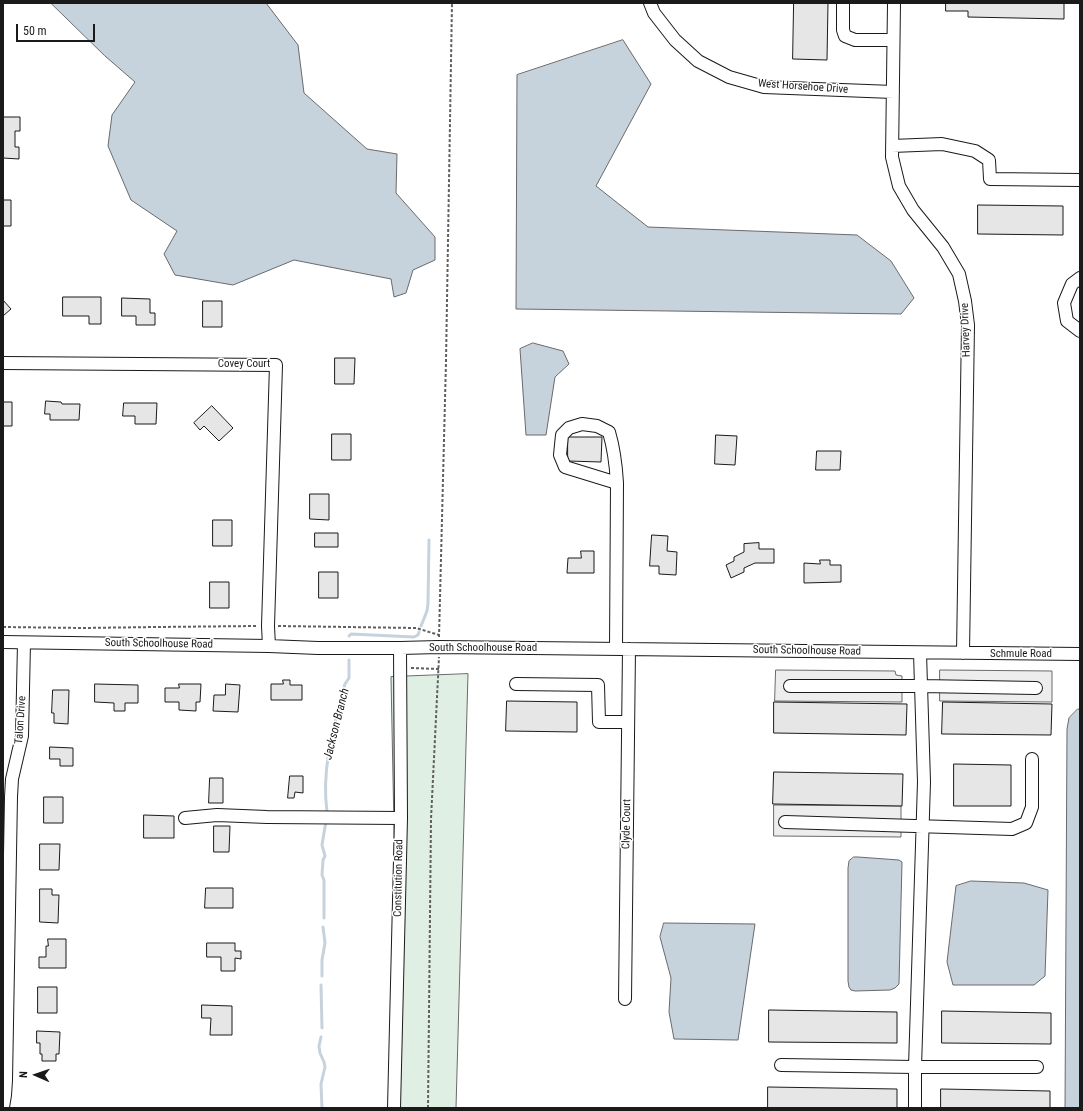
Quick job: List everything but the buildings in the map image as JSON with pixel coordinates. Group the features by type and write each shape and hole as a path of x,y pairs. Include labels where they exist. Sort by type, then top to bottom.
{"street":[{"name":"West Horsehoe Drive","path":"650,3 654,13 675,40 698,61 729,77 764,87 893,92"},
{"path":"843,3 843,30 845,36 855,40 893,40"},
{"name":"Harvey Drive","path":"894,3 892,157 899,186 913,210 943,246 959,274 965,301 968,325 963,653"},
{"path":"892,146 942,144 975,151 989,160 990,179 1080,180"},
{"path":"1080,278 1072,284 1064,302 1067,321 1080,330"},
{"name":"Covey Court","path":"3,363 276,365 268,626 269,646"},
{"path":"616,649 617,482 609,432 597,426 582,424 569,428 562,435 560,455 565,467 617,482"},
{"name":"South Schoolhouse Road","path":"3,642 318,648 439,647 963,653"},
{"name":"Talon Drive","path":"3,1107 6,1095 7,818 11,787 22,736 24,643"},
{"name":"Constitution Road","path":"394,1108 401,818 400,648"},
{"name":"Clyde Court","path":"625,999 629,650"},
{"path":"915,1108 914,1067 924,782 920,653"},
{"name":"Schmule Road","path":"963,653 1080,654"},
{"path":"516,684 598,685 599,722 628,722"},
{"path":"790,686 1036,688"},
{"path":"785,822 1012,829 1026,823 1032,806 1032,759"},
{"path":"185,818 217,815 401,818"},
{"path":"781,1065 1037,1067"}],"path":[{"path":"439,642 452,3"},
{"path":"3,628 268,626 416,628 439,635"},
{"path":"428,1108 431,819 439,658"},
{"path":"400,668 439,669"}],"green space":[{"path":"468,674 456,1108 390,1108 395,878 391,677"}],"shaded area":[{"path":"51,3 266,3 298,45 304,93 367,149 397,154 396,193 435,237 435,260 413,270 406,293 394,297 391,279 294,260 233,285 175,275 164,254 177,231 131,200 108,146 112,115 135,82 105,56"},
{"path":"623,40 651,84 596,186 648,227 857,235 891,261 914,298 901,314 516,309 517,75"},
{"path":"533,343 563,351 569,364 555,377 546,435 526,435 520,349"},
{"path":"776,670 895,671 896,675 902,676 902,702 775,701"},
{"path":"940,670 1052,671 1052,702 940,701"},
{"path":"1078,709 1080,710 1080,1108 1065,1108 1067,729 1069,718"},
{"path":"774,805 901,806 901,837 774,836"},
{"path":"854,857 899,860 902,862 899,984 890,990 855,991 851,990 849,987 848,868 849,861"},
{"path":"971,881 1024,883 1048,890 1045,976 1034,985 953,985 947,962 956,886"},
{"path":"664,923 755,924 738,1040 674,1039 669,1012 671,978 660,937"}],"waterway":[{"name":"Jackson Branch","path":"421,626 427,611 428,603 429,540"},
{"name":"Jackson Branch","path":"349,636 351,634 414,637 418,635 419,632"},
{"name":"Jackson Branch","path":"327,812 327,763 345,684 349,678 349,660"},
{"name":"Jackson Branch","path":"324,918 324,880 322,875 323,860 325,856 322,845 326,821"},
{"name":"Jackson Branch","path":"322,976 322,960 325,943 323,927"},
{"name":"Jackson Branch","path":"321,985 322,1028"},
{"name":"Jackson Branch","path":"321,1037 319,1046 325,1067 321,1084 322,1108"}]}
